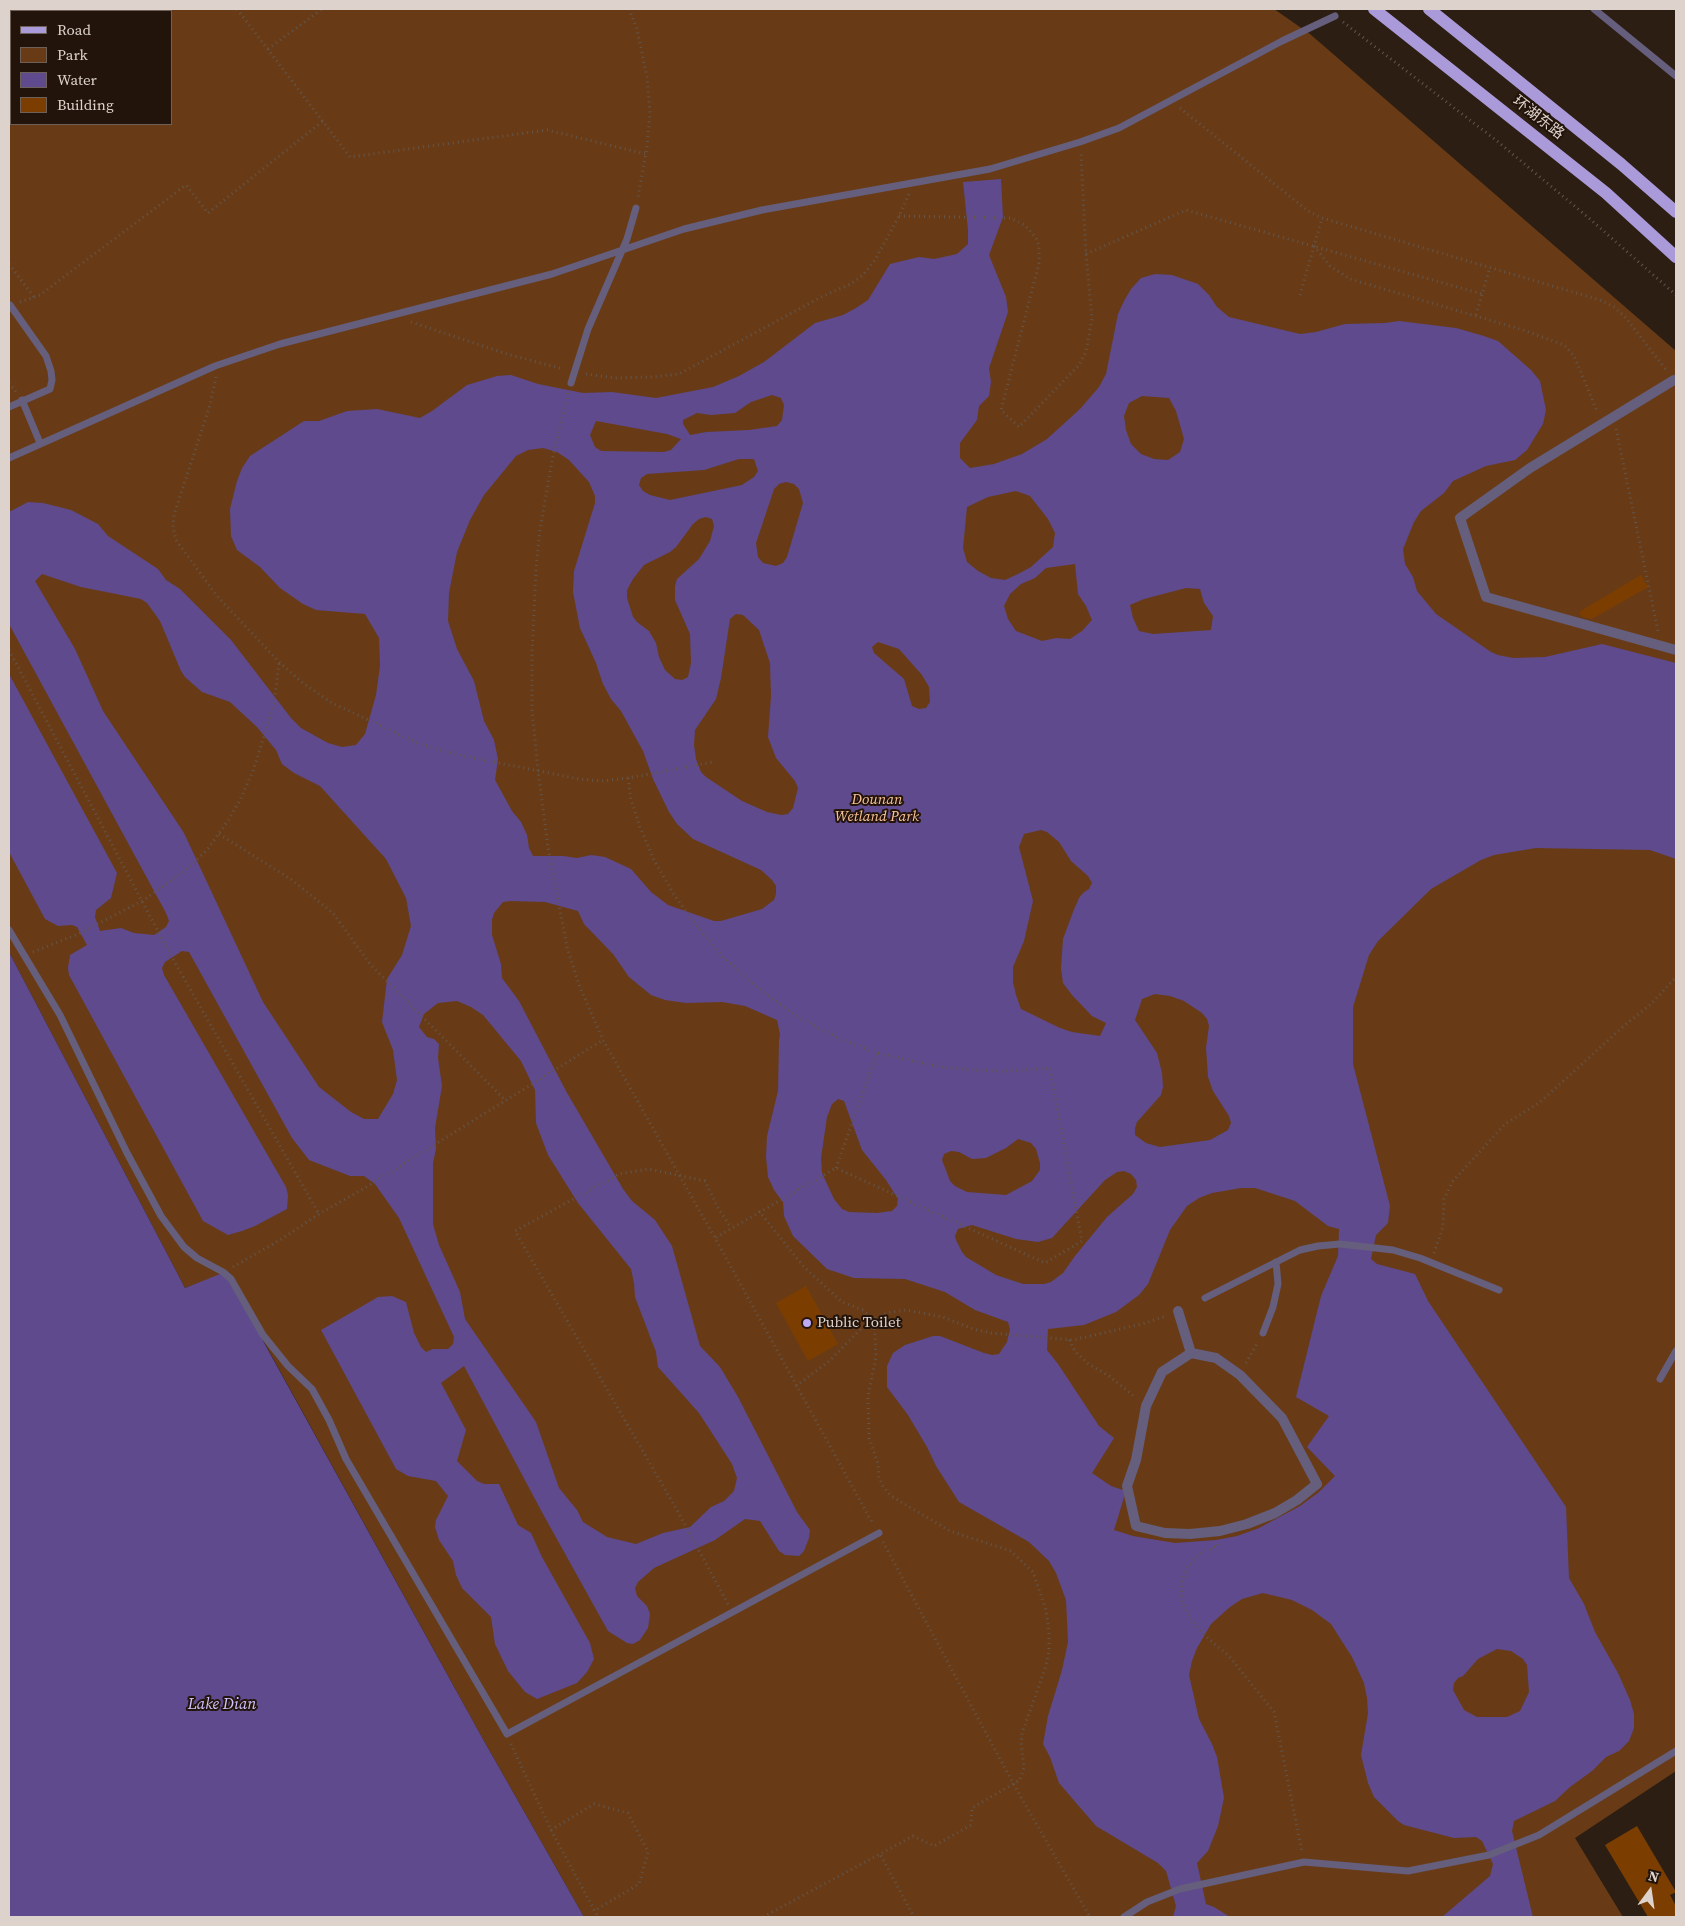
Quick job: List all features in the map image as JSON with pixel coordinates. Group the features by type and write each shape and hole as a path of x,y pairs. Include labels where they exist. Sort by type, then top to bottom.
{"main road":[{"name":"环湖东路","path":"1374,9 1606,193 1676,257"},
{"name":"环湖东路","path":"1429,9 1621,164 1676,212"}],"street":[{"path":"1674,380 1530,468 1460,518 1486,597 1676,650"},
{"path":"1178,1311 1191,1353"},
{"path":"1191,1353 1216,1358 1240,1374 1282,1418 1317,1484 1297,1500 1275,1513 1247,1524 1220,1531 1190,1534 1164,1532 1136,1526 1127,1486 1136,1460 1146,1406 1162,1372 1191,1353"}],"lane":[{"path":"1594,9 1676,76"},
{"path":"9,458 214,366 280,344 552,274 684,229 762,210 990,169 1080,142 1119,128 1282,41 1335,16"},
{"path":"571,383 588,329 627,239 636,208"},
{"path":"9,407 50,389 51,371 46,356 10,305"},
{"path":"22,400 40,443"},
{"path":"9,930 60,1015 127,1153 161,1216 184,1247 197,1258 223,1272 231,1279 263,1335 276,1353 312,1389 329,1420 346,1459 507,1734 879,1533"},
{"path":"1205,1298 1300,1250 1340,1244 1393,1250 1499,1290"},
{"path":"1263,1333 1274,1307 1278,1284 1276,1262"},
{"path":"1660,1379 1676,1351"},
{"path":"1124,1917 1147,1902 1180,1889 1304,1862 1408,1871 1489,1855 1539,1835 1676,1751"}],"path":[{"path":"238,9 350,157 547,130 646,154"},
{"path":"268,49 322,9"},
{"path":"629,9 637,29 647,77 650,112 646,154 636,208"},
{"path":"1335,16 1497,141 1590,219 1676,295"},
{"path":"1171,101 1308,211 1322,218 1600,300 1614,307 1626,318 1674,380"},
{"path":"10,305 40,295 186,185 208,212 324,122"},
{"path":"899,216 1010,218 1025,225 1036,238 1039,246 1039,263 1001,410 1019,428 1079,364 1086,351 1092,319 1086,254 1080,142"},
{"path":"389,315 507,354 574,372 615,378 679,374 823,296 851,284 863,275 875,260 899,216 908,198 912,183"},
{"path":"1086,254 1186,210 1482,294"},
{"path":"1300,295 1322,218"},
{"path":"1314,246 1330,266 1350,279 1476,315 1564,345 1574,356 1601,425"},
{"path":"9,264 34,297"},
{"path":"1476,315 1490,267"},
{"path":"214,366 216,375 210,405 174,514 173,527 176,540 218,596 279,662 303,683 332,703 418,743 454,754 500,763 602,781 713,762"},
{"path":"571,383 553,456 536,568 532,655 532,710 548,847 567,947 579,985 603,1040 716,1238 796,1386 879,1533 1014,1785 1090,1917"},
{"path":"1613,417 1661,646"},
{"path":"9,650 170,954 318,1214"},
{"path":"24,956 78,934 142,901 184,873 207,850 240,800 253,771 264,741 274,704 279,662"},
{"path":"628,778 640,827 654,860 690,916 725,959 764,993 802,1019 838,1038 877,1053 941,1067 973,1070 1050,1068 1082,1241 1045,1263 836,1168"},
{"path":"219,834 292,880 333,913 370,964 505,1100"},
{"path":"1431,1263 1442,1226 1444,1199 1453,1181 1505,1124 1539,1103 1650,1004 1676,977"},
{"path":"223,1272 303,1226 318,1214 363,1189 603,1040"},
{"path":"716,1238 771,1204 836,1168 877,1053"},
{"path":"731,1228 717,1206 705,1181 649,1169 620,1174 515,1231 686,1526 733,1613"},
{"path":"759,1211 804,1267 842,1302 862,1310 874,1319"},
{"path":"796,1386 828,1362 868,1322 886,1313 906,1310 943,1317 973,1329 1001,1334 1069,1340 1146,1323 1178,1311"},
{"path":"763,1917 913,1836 934,1846 971,1825 972,1808 1020,1780 1024,1767 1021,1743 1022,1733 1046,1669 1049,1651 1049,1631 1040,1590 1032,1572 1011,1551 950,1531 891,1496 879,1478 878,1464 869,1438 868,1396 876,1357 874,1319"},
{"path":"1240,1374 1263,1333"},
{"path":"1069,1340 1075,1351 1087,1363 1109,1376 1146,1406"},
{"path":"1220,1531 1218,1546 1204,1551 1186,1568 1181,1584 1182,1602 1190,1618 1228,1656 1274,1712 1304,1862"},
{"path":"507,1734 551,1830 598,1917"},
{"path":"551,1830 594,1804 628,1814 648,1852 639,1884 594,1910"},
{"path":"880,1854 914,1917"}],"green space":[{"name":"Dounan Wetland Park","path":"9,9 1274,9 1310,34 1676,351 1676,1771 1575,1838 1623,1917 584,1917 484,1741 226,1273 185,1288 9,952"}],"water":[{"path":"1001,179 1003,217 989,255 1006,297 1008,312 989,368 991,382 989,396 979,406 977,420 960,443 960,458 970,468 994,464 1022,454 1047,439 1080,409 1099,387 1106,374 1118,314 1131,289 1141,278 1155,274 1172,275 1198,284 1217,307 1229,317 1300,334 1316,332 1345,324 1399,321 1456,328 1498,341 1531,370 1540,381 1546,410 1543,424 1527,450 1515,460 1486,466 1453,481 1444,493 1421,511 1414,522 1403,549 1405,564 1413,577 1417,591 1436,614 1498,655 1513,658 1545,657 1602,644 1676,663 1676,859 1650,850 1536,848 1494,855 1481,860 1431,889 1378,941 1369,955 1353,1007 1353,1064 1390,1206 1388,1223 1376,1235 1371,1259 1377,1264 1415,1274 1428,1301 1566,1507 1569,1578 1584,1604 1595,1632 1618,1673 1634,1714 1634,1728 1629,1741 1619,1751 1606,1757 1555,1801 1514,1821 1512,1831 1533,1917 1442,1917 1490,1876 1493,1864 1482,1841 1476,1837 1454,1838 1404,1825 1374,1797 1368,1783 1361,1755 1368,1713 1367,1698 1364,1683 1352,1657 1331,1624 1312,1610 1292,1600 1263,1593 1242,1599 1211,1624 1197,1648 1189,1675 1199,1719 1217,1757 1224,1798 1218,1826 1208,1851 1197,1863 1206,1904 1230,1917 1173,1917 1176,1906 1166,1871 1158,1863 1096,1826 1059,1783 1050,1757 1043,1744 1048,1716 1062,1670 1068,1642 1066,1600 1056,1573 1049,1561 1029,1542 959,1502 936,1466 908,1415 887,1387 887,1366 893,1353 905,1345 933,1336 940,1336 984,1353 999,1354 1007,1342 1010,1329 1008,1322 975,1310 945,1292 905,1279 854,1278 827,1269 793,1236 784,1216 783,1202 774,1190 768,1177 766,1157 767,1136 778,1091 780,1034 777,1020 745,1006 722,1002 686,1003 665,1000 651,995 629,977 613,954 584,924 578,911 545,902 510,901 503,902 494,913 492,920 492,935 501,964 502,978 519,1001 566,1091 623,1189 632,1201 655,1220 672,1246 700,1346 720,1367 738,1397 797,1512 810,1530 804,1551 799,1556 785,1555 779,1551 760,1521 745,1519 715,1540 654,1568 638,1582 635,1588 637,1596 647,1606 650,1614 648,1628 640,1640 633,1644 627,1643 608,1631 464,1366 441,1383 466,1430 457,1461 477,1481 484,1484 499,1484 518,1525 531,1533 542,1557 590,1643 594,1659 587,1672 577,1683 537,1699 525,1692 508,1671 495,1644 491,1617 462,1588 456,1575 453,1561 439,1540 435,1527 436,1520 448,1496 436,1481 408,1476 396,1469 321,1330 378,1297 392,1296 406,1302 414,1333 421,1347 426,1352 433,1349 448,1349 453,1344 454,1337 399,1218 375,1184 364,1176 350,1176 309,1160 292,1138 189,952 182,951 165,962 162,968 164,975 286,1187 288,1195 287,1209 242,1231 228,1235 203,1221 69,975 70,955 87,945 77,927 72,925 58,926 45,919 9,852 9,674 117,873 111,898 96,910 95,917 100,931 121,928 134,933 154,935 166,927 169,921 9,624 9,512 28,502 43,503 71,510 98,524 108,536 158,569 166,580 180,589 231,640 291,718 301,728 328,743 342,747 356,745 365,734 376,695 380,666 379,638 365,614 316,610 303,604 280,588 260,567 237,550 231,536 230,509 237,481 242,468 250,456 304,421 319,421 347,411 377,409 420,418 467,385 497,376 511,375 538,384 583,393 612,392 656,398 713,387 739,376 764,362 815,323 843,315 868,300 890,264 919,257 934,259 957,254 968,244 963,182","holes":["772,395 781,398 784,405 782,420 777,426 690,435 683,424 683,420 697,413 711,415 735,413 751,402","1142,396 1169,398 1176,411 1184,439 1180,452 1168,460 1154,459 1141,454 1131,444 1124,416 1129,403","596,421 667,434 681,439 671,450 664,452 601,451 595,447 590,435","543,448 557,452 569,460 589,482 595,496 595,503 574,571 573,592 580,628 596,663 603,684 611,699 621,711 643,751 653,779 669,812 677,824 693,839 761,870 772,880 776,886 774,900 762,909 721,921 714,921 668,905 651,892 631,869 605,857 591,855 577,858 533,856 521,822 512,811 495,780 498,759 494,740 484,721 474,681 457,649 448,621 449,593 457,552 470,520 484,495 516,456 528,450","739,459 754,459 758,471 754,477 742,485 670,500 650,495 643,491 639,485 641,478 647,474 704,470","786,482 794,484 799,489 803,503 787,557 783,563 776,566 763,563 758,557 756,543 774,489 779,484","1016,491 1030,496 1048,519 1055,533 1053,547 1031,567 1005,580 991,578 978,571 967,562 963,548 967,507 988,497","706,517 712,519 714,526 710,541 699,559 677,579 675,586 675,600 690,634 691,663 688,677 682,680 675,679 665,670 659,657 656,643 649,631 633,617 627,598 627,590 644,565 670,552 699,519","1075,564 1078,594 1092,620 1082,631 1070,639 1056,638 1042,641 1016,631 1008,619 1004,606 1010,594 1021,584 1035,578 1046,568","42,574 81,587 141,599 147,603 160,621 185,677 202,692 230,702 257,727 276,750 282,764 294,773 320,786 386,859 406,898 411,926 402,955 387,979 382,1022 393,1050 397,1080 393,1094 378,1119 364,1119 351,1112 319,1087 263,1002 184,833 103,711 75,649 35,581","1186,588 1200,589 1204,603 1213,616 1211,630 1153,634 1139,631 1130,605 1144,599","736,614 743,615 759,630 770,663 771,696 768,737 776,758 795,781 798,788 793,808 788,814 781,815 767,812 742,801 701,772 696,759 694,745 695,730 716,699 730,619","878,642 899,649 922,675 929,687 930,702 926,708 919,709 912,706 904,679 874,653 872,647","1041,830 1047,832 1059,842 1071,861 1088,876 1092,883 1089,889 1079,898 1063,939 1061,968 1063,983 1072,995 1092,1016 1106,1023 1100,1036 1072,1032 1060,1028 1021,1009 1013,982 1013,967 1024,941 1033,901 1019,847 1024,834","1155,994 1170,996 1184,1001 1202,1013 1207,1019 1209,1026 1206,1048 1208,1077 1213,1091 1229,1116 1231,1123 1228,1130 1210,1140 1160,1147 1146,1143 1135,1135 1137,1122 1161,1095 1163,1087 1157,1053 1135,1020 1142,999","457,1001 483,1015 521,1061 535,1090 536,1123 548,1155 578,1203 631,1269 635,1297 656,1352 658,1367 699,1413 732,1464 737,1478 734,1491 724,1501 711,1507 690,1527 663,1533 636,1544 607,1537 583,1522 577,1510 559,1488 536,1422 465,1319 460,1292 439,1245 433,1224 435,1128 442,1086 438,1058 439,1044 434,1039 427,1037 419,1027 424,1014 438,1003","838,1099 844,1101 862,1150 886,1180 898,1199 897,1206 892,1211 877,1213 849,1212 842,1209 834,1199 822,1173 821,1158 827,1117 832,1104","1018,1139 1031,1143 1036,1149 1040,1170 1032,1181 1006,1195 967,1192 950,1181 942,1160 944,1154 951,1151 959,1152 972,1159 986,1158 1006,1148","1124,1171 1131,1174 1136,1180 1137,1187 1133,1194 1107,1217 1063,1273 1051,1282 1023,1284 996,1275 966,1257 955,1236 958,1229 972,1225 1016,1239 1038,1242 1052,1238 1105,1180 1117,1172","1241,1188 1255,1188 1295,1201 1328,1226 1339,1229 1338,1256 1321,1296 1296,1397 1329,1416 1307,1447 1335,1476 1319,1492 1300,1506 1259,1528 1237,1536 1216,1540 1175,1543 1133,1536 1114,1530 1126,1491 1111,1486 1092,1473 1114,1438 1099,1426 1047,1350 1048,1329 1084,1325 1116,1312 1139,1295 1148,1284 1170,1230 1187,1206 1199,1198 1212,1193","1497,1649 1511,1651 1523,1659 1527,1665 1529,1692 1520,1711 1507,1717 1477,1717 1464,1710 1453,1690 1454,1683 1478,1659"]},
{"name":"Lake Dian","path":"9,952 185,1288 225,1272 484,1741 584,1917 9,1917"}],"building":[{"path":"1641,575 1648,587 1592,619 1582,617 1579,612"},
{"name":"Public Toilet","path":"806,1286 838,1344 808,1361 776,1303"},
{"path":"1637,1826 1676,1892 1670,1895 1676,1906 1676,1917 1648,1917 1605,1845"}],"place":[{"name":"Public Toilet","path":"807,1323"}]}
